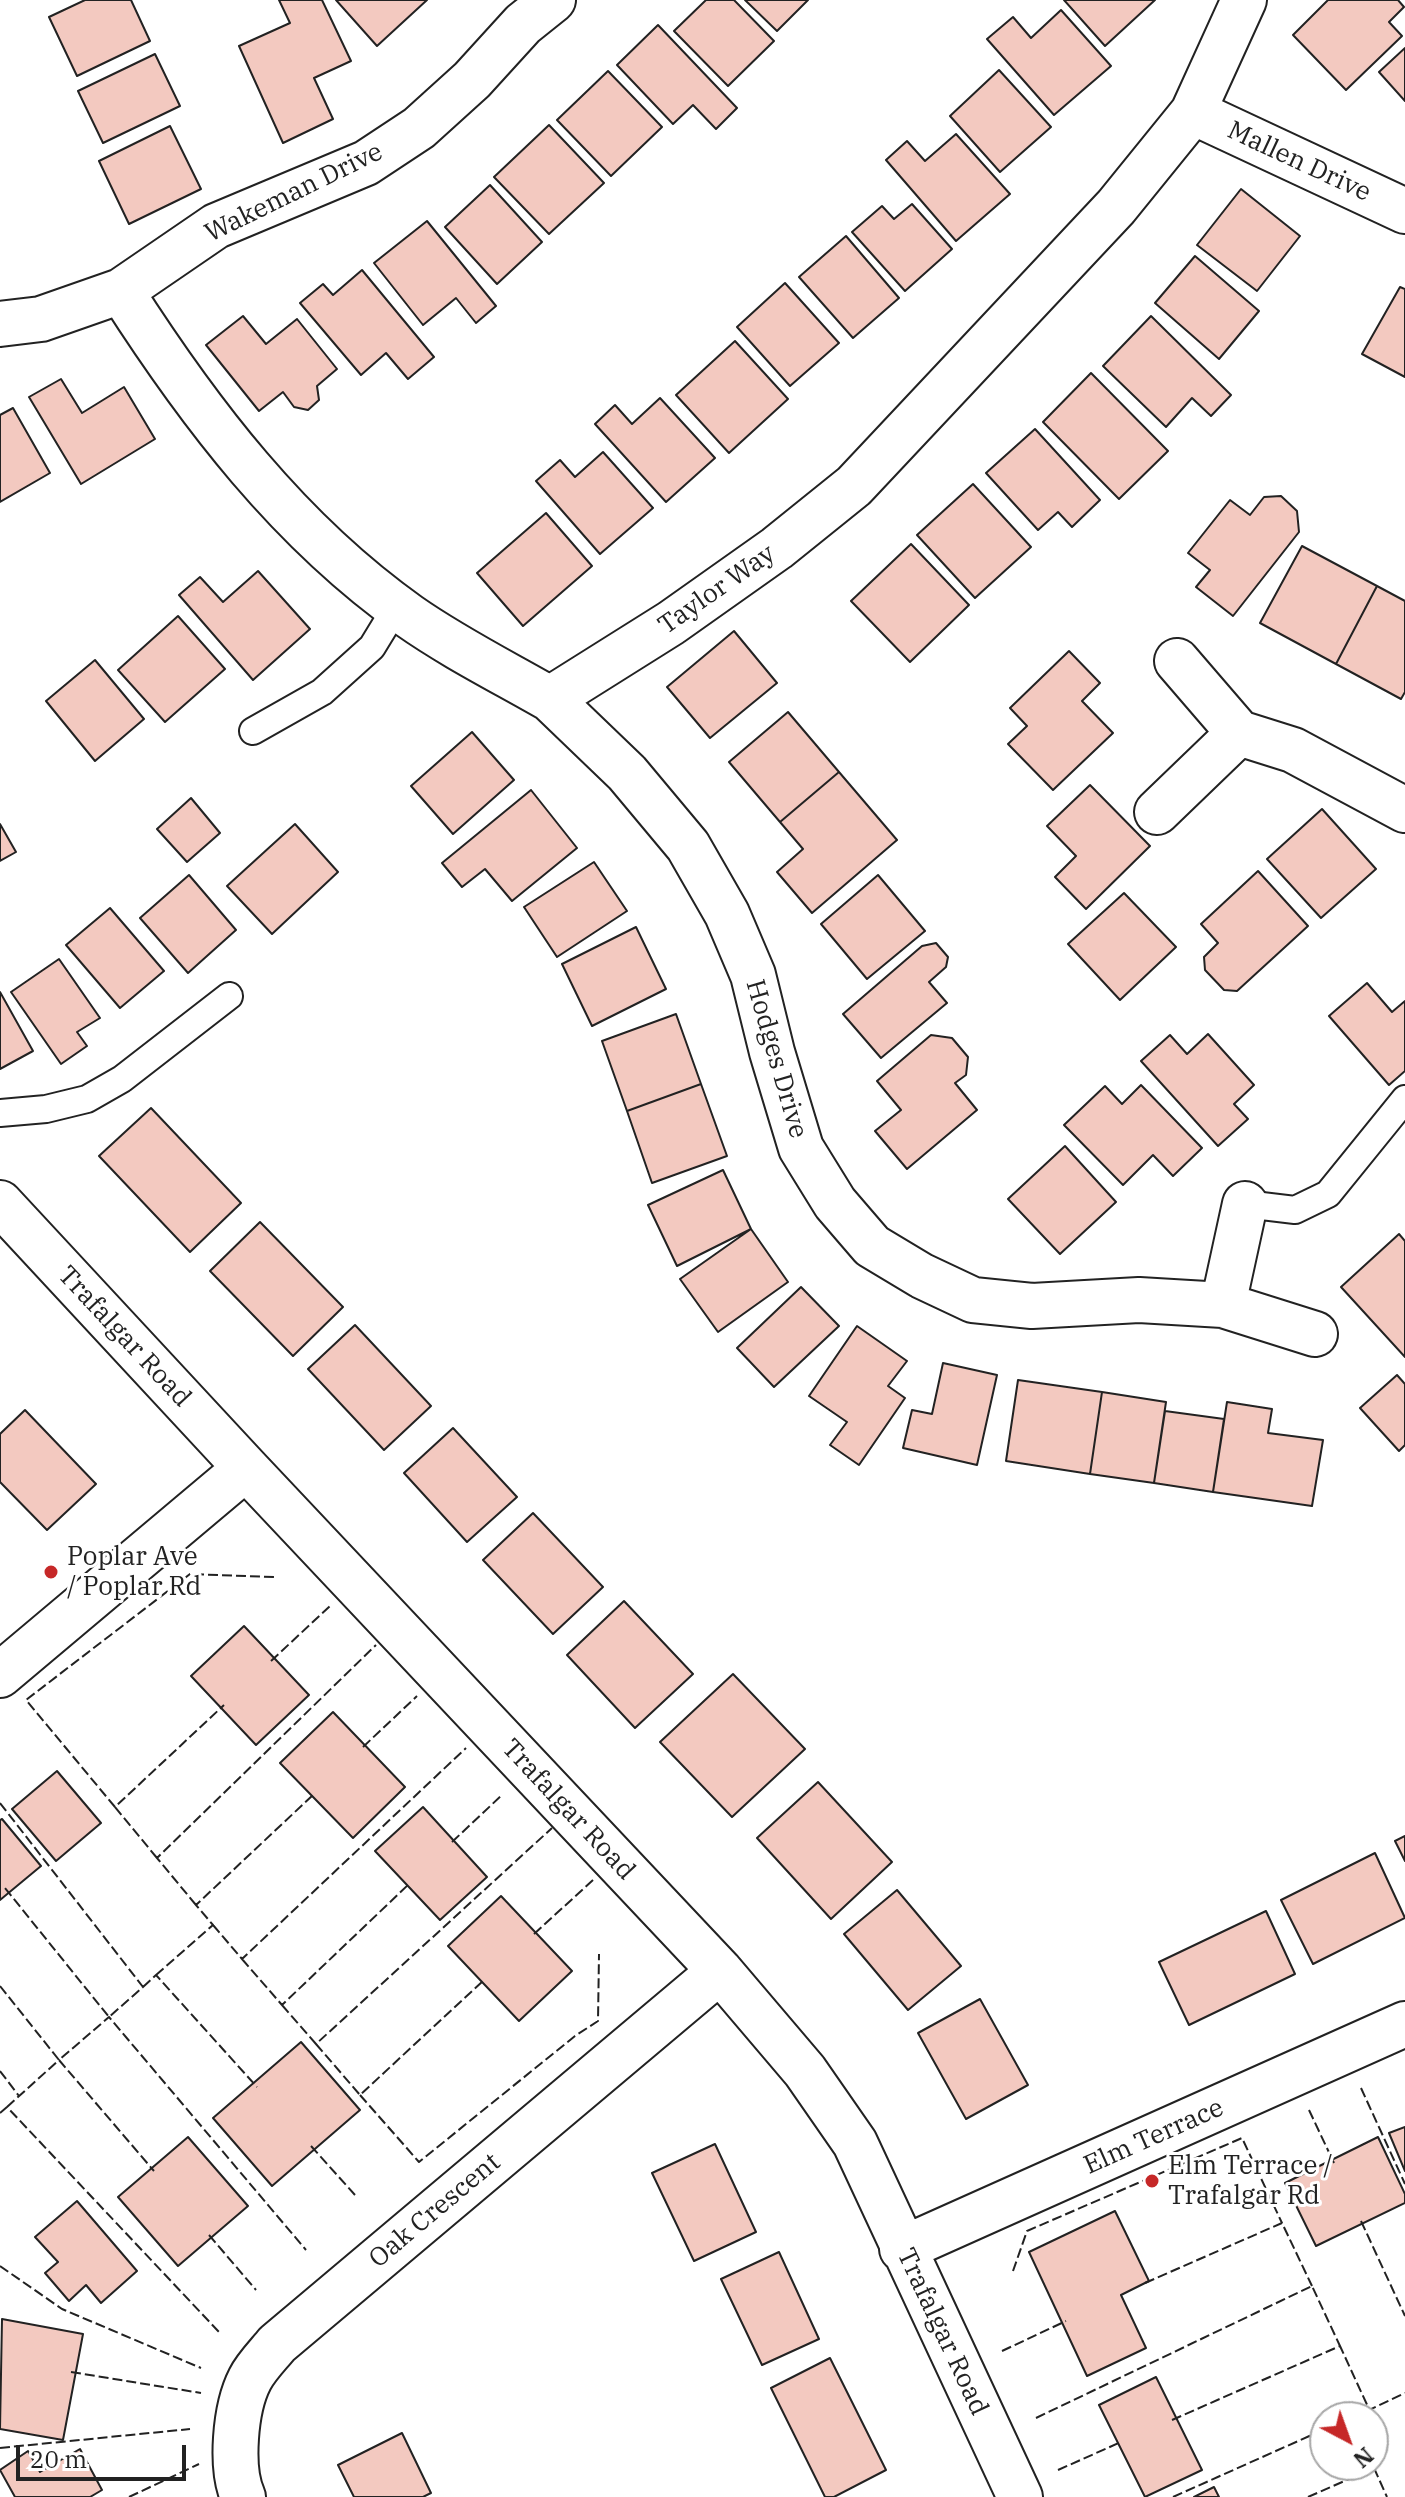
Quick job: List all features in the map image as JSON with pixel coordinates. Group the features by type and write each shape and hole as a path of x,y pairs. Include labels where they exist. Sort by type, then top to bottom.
{"street":[{"name":"Wakeman Drive","path":"0,324 41,319 121,291 216,226 366,163 419,128 472,80 523,24 553,0"},
{"name":"Taylor Way","path":"550,699 695,606 777,548 854,486 1116,207 1193,112 1244,0"},
{"name":"Mallen Drive","path":"1193,112 1405,211"},
{"path":"121,291 172,370 248,466 320,545 397,606 550,699"},
{"path":"1177,661 1239,733 1293,750 1405,810"},
{"name":"Hodges Drive","path":"550,699 627,773 688,846 727,914 753,975 801,1148 835,1203 872,1246 922,1276 973,1300 1032,1306 1139,1300 1223,1305 1315,1334"},
{"path":"1157,812 1239,733"},
{"name":"Trafalgar Road","path":"0,1203 720,1971 805,2071 855,2143 1020,2497"},
{"path":"1223,1305 1245,1204"},
{"path":"0,1675 246,1468"},
{"name":"Oak Crescent","path":"243,2497 237,2483 237,2426 249,2380 277,2344 720,1971"},
{"name":"Elm Terrace","path":"902,2249 1405,2024"}],"lane":[{"path":"253,731 322,692 372,647 397,606"},
{"path":"0,1113 46,1109 87,1099 122,1079 229,996"},
{"path":"1245,1204 1295,1210 1328,1194 1405,1099"}],"building":[{"path":"85,0 131,0 150,41 77,76 49,17"},
{"path":"279,0 322,0 351,61 314,78 333,119 283,143 239,46 290,23"},
{"path":"336,0 427,0 377,46"},
{"path":"706,0 734,0 774,41 728,86 674,31"},
{"path":"745,0 808,0 777,31"},
{"path":"1064,0 1155,0 1105,46"},
{"path":"1328,0 1398,0 1404,7 1389,22 1402,36 1346,90 1293,35"},
{"path":"1061,10 1111,66 1054,115 987,39 1013,17 1031,38"},
{"path":"658,25 737,108 716,129 693,105 673,124 617,65"},
{"path":"1405,48 1405,101 1379,72"},
{"path":"155,54 180,106 103,143 78,91"},
{"path":"999,70 1051,127 1000,172 950,116"},
{"path":"608,71 662,127 611,176 557,120"},
{"path":"549,125 604,183 549,234 494,177"},
{"path":"170,126 201,189 129,224 99,161"},
{"path":"956,134 1010,194 956,241 886,160 907,141 925,161"},
{"path":"490,185 542,242 497,284 445,227"},
{"path":"1241,189 1300,236 1257,291 1197,245"},
{"path":"912,204 952,249 905,291 852,232 882,206 894,219"},
{"path":"427,221 496,306 476,323 456,298 423,325 374,263"},
{"path":"846,236 899,298 853,338 799,277"},
{"path":"1195,256 1259,311 1219,359 1155,303"},
{"path":"362,270 434,357 408,379 386,353 361,375 300,303 323,284 333,295"},
{"path":"785,283 839,343 790,386 737,327"},
{"path":"1400,287 1405,289 1405,377 1362,354"},
{"path":"243,316 266,344 297,319 337,369 317,386 319,400 308,410 294,407 283,392 259,411 206,345"},
{"path":"1151,316 1231,395 1211,416 1192,398 1166,427 1103,366"},
{"path":"735,341 788,399 729,453 676,395"},
{"path":"1091,373 1168,451 1119,499 1043,422"},
{"path":"61,379 82,413 124,387 155,439 81,484 29,397"},
{"path":"660,398 715,458 666,502 595,424 615,405 632,424"},
{"path":"13,408 50,473 0,502 0,415"},
{"path":"1035,429 1100,500 1072,527 1058,512 1038,530 986,473"},
{"path":"603,452 653,508 600,554 536,481 560,460 575,477"},
{"path":"973,484 1031,547 975,598 917,535"},
{"path":"1281,496 1297,511 1299,532 1233,616 1196,587 1210,570 1188,553 1230,500 1250,515 1264,497"},
{"path":"546,513 592,566 523,626 477,573"},
{"path":"911,544 969,605 910,662 851,601"},
{"path":"1302,546 1377,586 1336,664 1260,623"},
{"path":"258,571 310,629 253,680 179,595 200,577 223,602"},
{"path":"1377,586 1405,601 1405,692 1401,699 1336,664"},
{"path":"178,616 225,669 165,722 118,670"},
{"path":"734,631 777,683 710,738 667,687"},
{"path":"1069,651 1100,683 1082,701 1113,733 1053,790 1008,744 1027,726 1010,708"},
{"path":"95,660 144,719 95,761 46,701"},
{"path":"788,712 839,772 780,822 729,762"},
{"path":"472,732 514,780 453,834 411,786"},
{"path":"839,772 897,840 812,913 777,872 803,849 780,822"},
{"path":"1090,785 1150,846 1086,909 1055,877 1076,856 1047,826"},
{"path":"531,790 577,848 512,901 485,869 462,887 442,863"},
{"path":"191,798 220,833 187,862 157,829"},
{"path":"1322,809 1376,869 1321,918 1267,859"},
{"path":"0,824 16,852 0,861"},
{"path":"295,824 338,872 272,934 227,886"},
{"path":"594,862 627,911 557,957 524,907"},
{"path":"1258,871 1308,926 1237,991 1224,990 1205,970 1204,957 1218,943 1201,924"},
{"path":"189,875 236,930 188,973 140,918"},
{"path":"878,875 925,931 867,979 821,924"},
{"path":"1124,893 1176,947 1120,1000 1068,944"},
{"path":"110,908 164,971 120,1008 66,945"},
{"path":"636,927 666,989 592,1026 562,964"},
{"path":"936,943 948,957 946,967 929,982 947,1003 881,1058 843,1014 922,946"},
{"path":"59,959 100,1018 77,1032 87,1046 61,1064 11,992"},
{"path":"1367,983 1392,1012 1405,1001 1405,1071 1389,1085 1329,1016"},
{"path":"0,992 33,1051 0,1069"},
{"path":"676,1014 701,1084 627,1111 602,1041"},
{"path":"1208,1034 1254,1085 1234,1104 1248,1119 1218,1146 1141,1061 1170,1035 1187,1054"},
{"path":"931,1035 952,1038 968,1057 966,1075 955,1083 977,1110 907,1169 875,1131 901,1110 877,1081"},
{"path":"701,1084 727,1156 652,1183 627,1111"},
{"path":"1141,1085 1202,1148 1173,1176 1153,1155 1123,1185 1064,1125 1105,1086 1122,1104"},
{"path":"151,1108 241,1203 190,1252 99,1156"},
{"path":"1065,1146 1116,1202 1060,1254 1008,1199"},
{"path":"723,1170 751,1229 677,1266 648,1205"},
{"path":"260,1222 343,1307 293,1356 210,1271"},
{"path":"751,1229 788,1282 718,1332 680,1279"},
{"path":"1399,1234 1405,1241 1405,1357 1341,1287"},
{"path":"801,1287 839,1326 774,1387 737,1348"},
{"path":"355,1325 431,1406 384,1450 308,1369"},
{"path":"857,1326 907,1361 888,1386 905,1398 859,1465 830,1445 847,1422 809,1396"},
{"path":"943,1363 997,1375 977,1465 903,1448 912,1410 932,1414"},
{"path":"1397,1375 1405,1384 1405,1445 1399,1451 1360,1408"},
{"path":"1018,1380 1102,1392 1090,1474 1006,1461"},
{"path":"1102,1392 1166,1402 1154,1483 1090,1474"},
{"path":"1227,1402 1272,1409 1268,1433 1323,1440 1312,1506 1213,1492"},
{"path":"25,1410 96,1484 47,1530 0,1482 0,1434"},
{"path":"1165,1411 1224,1419 1213,1492 1154,1483"},
{"path":"453,1428 517,1497 467,1542 404,1473"},
{"path":"533,1513 603,1587 553,1634 483,1560"},
{"path":"624,1601 693,1674 635,1728 567,1655"},
{"path":"244,1626 309,1695 256,1745 191,1676"},
{"path":"733,1674 805,1749 732,1817 660,1742"},
{"path":"333,1712 405,1787 353,1838 280,1763"},
{"path":"57,1771 101,1823 56,1861 12,1809"},
{"path":"818,1782 892,1862 831,1919 757,1838"},
{"path":"423,1807 487,1877 440,1920 375,1851"},
{"path":"0,1820 41,1866 0,1900"},
{"path":"1405,1836 1405,1861 1395,1841"},
{"path":"1375,1853 1405,1918 1313,1964 1281,1900"},
{"path":"897,1890 961,1966 908,2010 844,1934"},
{"path":"501,1896 572,1971 519,2021 448,1946"},
{"path":"1266,1911 1295,1974 1189,2025 1159,1962"},
{"path":"980,1999 1028,2085 966,2119 918,2033"},
{"path":"301,2042 360,2110 272,2186 213,2118"},
{"path":"1405,2127 1405,2171 1389,2133"},
{"path":"188,2137 248,2206 178,2266 118,2197"},
{"path":"1378,2137 1405,2194 1405,2203 1316,2246 1285,2183"},
{"path":"715,2144 756,2232 694,2261 652,2173"},
{"path":"77,2201 137,2271 101,2303 86,2285 69,2301 45,2273 58,2262 35,2237"},
{"path":"1115,2211 1149,2281 1121,2295 1146,2348 1087,2376 1029,2252"},
{"path":"779,2252 819,2339 762,2365 721,2279"},
{"path":"2,2319 83,2334 63,2440 0,2429"},
{"path":"830,2358 886,2470 834,2497 825,2497 771,2388"},
{"path":"1156,2377 1202,2470 1145,2497 1099,2405"},
{"path":"402,2433 431,2493 423,2497 354,2497 338,2465"},
{"path":"80,2449 102,2490 90,2497 15,2497 0,2470 28,2451 40,2472"},
{"path":"1214,2487 1219,2497 1194,2497"}],"fence":[{"path":"115,1807 26,1700 190,1574 274,1577"},
{"path":"271,1661 330,1606"},
{"path":"196,1905 157,1858 376,1645"},
{"path":"363,1747 417,1696"},
{"path":"157,1858 115,1807 224,1705"},
{"path":"213,1925 242,1959 466,1748"},
{"path":"156,1975 213,1925 196,1905 314,1794"},
{"path":"452,1842 503,1794"},
{"path":"0,1803 143,1987 109,2017 5,1888"},
{"path":"282,2005 316,2044 552,1828"},
{"path":"534,1934 593,1880"},
{"path":"242,1959 282,2005 409,1884"},
{"path":"360,2095 419,2162 575,2036 598,2021 599,1954"},
{"path":"143,1987 156,1975 257,2087"},
{"path":"316,2044 360,2095 484,1980"},
{"path":"0,1986 59,2060 109,2017 306,2250"},
{"path":"7,2107 59,2060 154,2171"},
{"path":"0,2071 19,2096"},
{"path":"1361,2088 1405,2184"},
{"path":"0,2113 7,2107 219,2332"},
{"path":"1309,2110 1334,2163"},
{"path":"1013,2271 1027,2231 1242,2138 1282,2223"},
{"path":"311,2146 355,2195"},
{"path":"1361,2221 1405,2316"},
{"path":"1145,2283 1282,2223 1312,2286"},
{"path":"209,2235 256,2290"},
{"path":"0,2266 62,2309 201,2368"},
{"path":"1036,2418 1312,2286 1340,2346"},
{"path":"1002,2351 1066,2321"},
{"path":"1172,2420 1340,2346 1365,2401"},
{"path":"71,2372 201,2393"},
{"path":"1388,2401 1405,2393"},
{"path":"0,2448 190,2429"},
{"path":"1173,2497 1309,2436"},
{"path":"1058,2470 1121,2442"},
{"path":"129,2497 199,2464"},
{"path":"1308,2497 1344,2481"},
{"path":"1380,2481 1387,2497"}],"place":[{"name":"Poplar Ave / Poplar Rd","path":"51,1572"},
{"name":"Elm Terrace / Trafalgar Rd","path":"1152,2181"}]}
